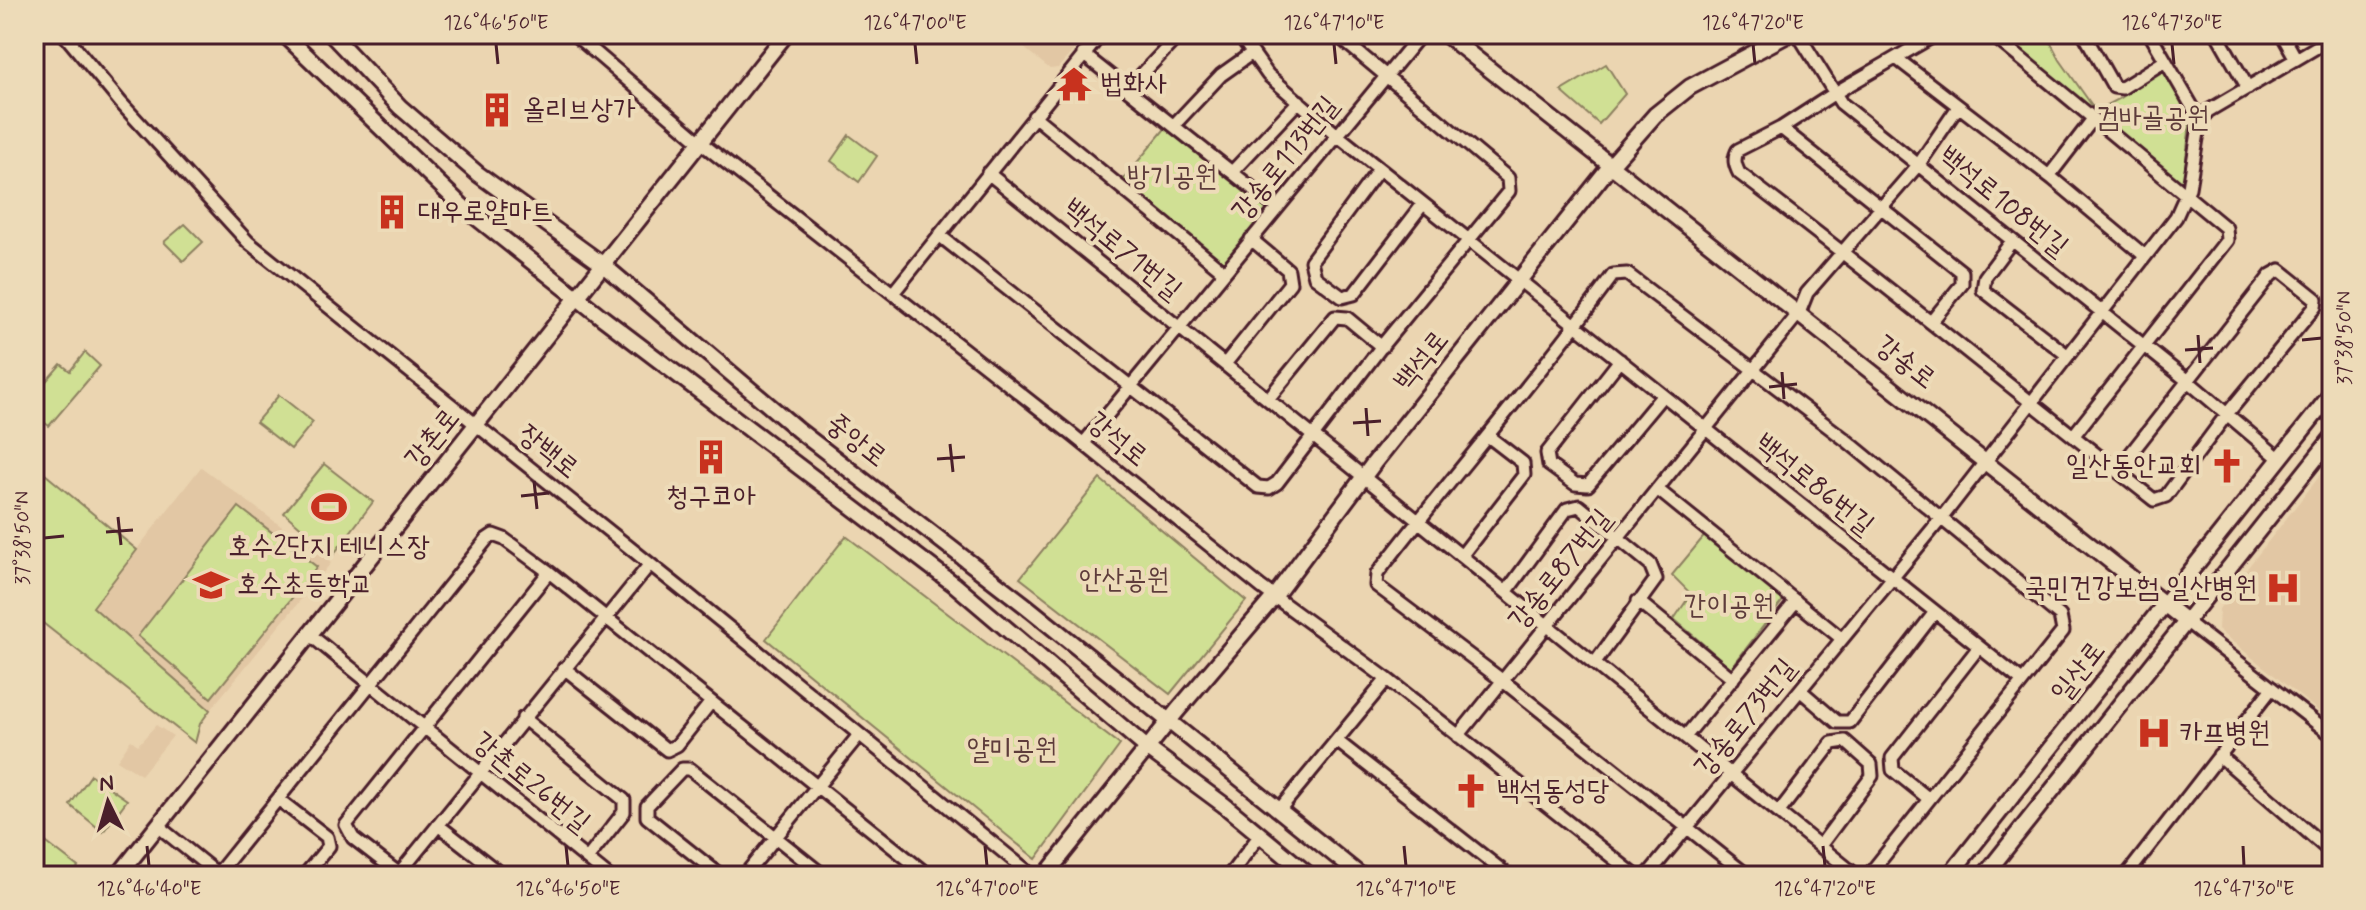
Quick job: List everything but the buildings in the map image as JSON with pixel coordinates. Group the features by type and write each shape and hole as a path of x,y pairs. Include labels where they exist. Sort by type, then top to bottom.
{"main road":[{"path":"34,38 39,34"},
{"name":"중앙로","path":"284,34 462,206 955,585 1147,748 1310,876"},
{"name":"중앙로","path":"331,34 400,107 478,174 602,264 798,430 1026,606 1361,876"},
{"name":"강촌로","path":"118,876 786,34"},
{"name":"강송로","path":"1445,34 2187,622"},
{"name":"백석로","path":"1045,876 1168,721 1274,597 1364,476 1611,165 1655,115 1690,87 1789,34"},
{"name":"일산로","path":"1956,874 2332,393"},
{"name":"일산로","path":"1984,876 2332,438"}],"street":[{"name":"장백로","path":"64,34 121,103 248,242 1033,876"},
{"name":"강석로","path":"574,34 700,142 1084,443 1274,597 1387,679 1636,876"},
{"path":"893,293 1101,34"},
{"path":"1128,89 1180,34"},
{"name":"백석로86번길","path":"1239,34 1268,75 1337,135 2022,681"},
{"path":"939,235 1037,309 1258,487 1269,488 1277,483 1384,344 1509,191 1508,178 1336,34"},
{"name":"강송로113번길","path":"1084,443 1421,34"},
{"name":"백석로108번길","path":"1798,34 1841,103 2189,382 2280,459"},
{"path":"1937,34 1781,128 1738,150 1734,156 1739,173 1842,251 2074,435 2117,471 2154,500 2166,496 2227,414 2315,307 2316,299 2280,270 2271,275 2117,471"},
{"path":"1991,34 2226,228 2227,240 2074,435"},
{"path":"2084,34 2114,87 2122,88 2165,61"},
{"path":"2150,34 2200,120 2208,111 2332,38"},
{"path":"2217,34 2248,88"},
{"path":"2282,34 2296,59"},
{"path":"1174,125 1221,75 1252,53"},
{"path":"1083,54 1277,208"},
{"path":"1896,58 2051,178 2145,256"},
{"path":"1232,172 1299,101"},
{"name":"강송로87번길","path":"1458,736 1799,313 1807,293 1919,164 1958,107"},
{"path":"1034,116 1224,272"},
{"path":"2051,178 2093,119"},
{"name":"강송로73번길","path":"1647,876 1940,520 2176,217 2186,197 2193,170 2200,120"},
{"path":"1781,128 1962,272 1962,284 1934,324"},
{"path":"1379,169 1311,261 1315,277 1342,297 1354,294 1423,204"},
{"name":"백석로71번길","path":"988,173 1857,876"},
{"path":"1225,364 1290,283 1288,270 1251,239"},
{"path":"2012,241 1985,277 1983,290 2067,355"},
{"path":"1748,876 1503,681 1376,585 1375,579 1419,520 1613,275 1627,274 1846,440 2060,616 2063,631 1868,876"},
{"path":"1268,399 1335,317 1347,318 1384,344"},
{"path":"1620,360 1547,453 1549,465 1575,484 1588,485 1663,395"},
{"path":"1462,555 1524,475 1523,463 1489,434"},
{"path":"1657,489 1841,638"},
{"path":"1507,591 1567,509 1579,506 1650,564 1656,579 1595,663"},
{"path":"158,826 218,875 369,684 493,535 504,539 549,572 929,876"},
{"path":"549,572 346,825 353,838 399,875 650,564"},
{"path":"1638,601 1733,679"},
{"path":"1685,737 1796,601"},
{"path":"1800,690 1837,722 1850,722 1935,612"},
{"name":"강송로","path":"2187,622 2332,735"},
{"name":"강촌로26번길","path":"309,634 587,859 600,874"},
{"path":"1926,802 1893,770 1892,758 1979,647"},
{"path":"564,668 667,750 677,745 711,702"},
{"path":"1279,810 1387,679"},
{"path":"2126,876 2272,688"},
{"path":"523,718 624,800 624,812 587,859"},
{"path":"744,876 859,735"},
{"path":"1337,741 1509,876"},
{"path":"1779,812 1832,743 1845,741 1871,764 1872,776 1820,846"},
{"path":"2219,755 2332,853"},
{"path":"721,876 647,817 647,806 682,769 690,769 824,876"},
{"path":"280,796 327,837 329,846 304,876"},
{"path":"438,825 503,876"},
{"path":"1229,876 1260,835"}],"shaded area":[{"path":"1007,34 1088,34 1058,68 1050,69"},
{"name":"호수초등학교","path":"201,467 331,563 210,710 92,607"},
{"name":"국민건강보험 일산병원","path":"2326,468 2332,473 2332,722 2218,630 2219,609"},
{"path":"156,725 173,736 141,775 117,760 131,740 138,745"}],"green space":[{"name":"검바골공원","path":"2002,34 2046,34 2060,60 2096,111 2121,98 2162,69 2190,122 2183,187"},
{"path":"1606,64 1625,94 1599,124 1561,91"},
{"name":"방기공원","path":"1168,125 1268,211 1225,264 1120,183"},
{"path":"849,135 877,156 859,182 831,161"},
{"path":"185,224 203,242 183,261 164,242"},
{"path":"85,352 100,366 49,426 34,415 34,395 61,364 70,371"},
{"path":"279,395 313,422 291,449 256,422"},
{"name":"호수2단지 테니스장","path":"324,464 373,502 333,555 284,513"},
{"path":"34,465 137,550 93,607 210,710 200,724 195,743 34,616"},
{"name":"안산공원","path":"1100,479 1246,601 1170,694 1020,578"},
{"path":"239,507 317,567 211,698 138,636"},
{"name":"간이공원","path":"1706,534 1784,599 1731,668 1674,619 1691,594 1672,575"},
{"name":"얄미공원","path":"846,536 1120,745 1036,859 766,639"},
{"path":"91,775 127,800 103,832 70,805"},
{"path":"43,840 78,867 71,876 34,876 34,850"}],"place":[{"name":"법화사","path":"1074,84"},
{"name":"올리브상가","path":"497,110"},
{"name":"대우로얄마트","path":"392,212"},
{"name":"청구코아","path":"711,457"},
{"name":"일산동안교회","path":"2227,466"},
{"name":"호수2단지 테니스장","path":"329,507"},
{"name":"호수초등학교","path":"211,585"},
{"name":"국민건강보험 일산병원","path":"2283,588"},
{"name":"카프병원","path":"2154,733"},
{"name":"백석동성당","path":"1471,791"}]}
